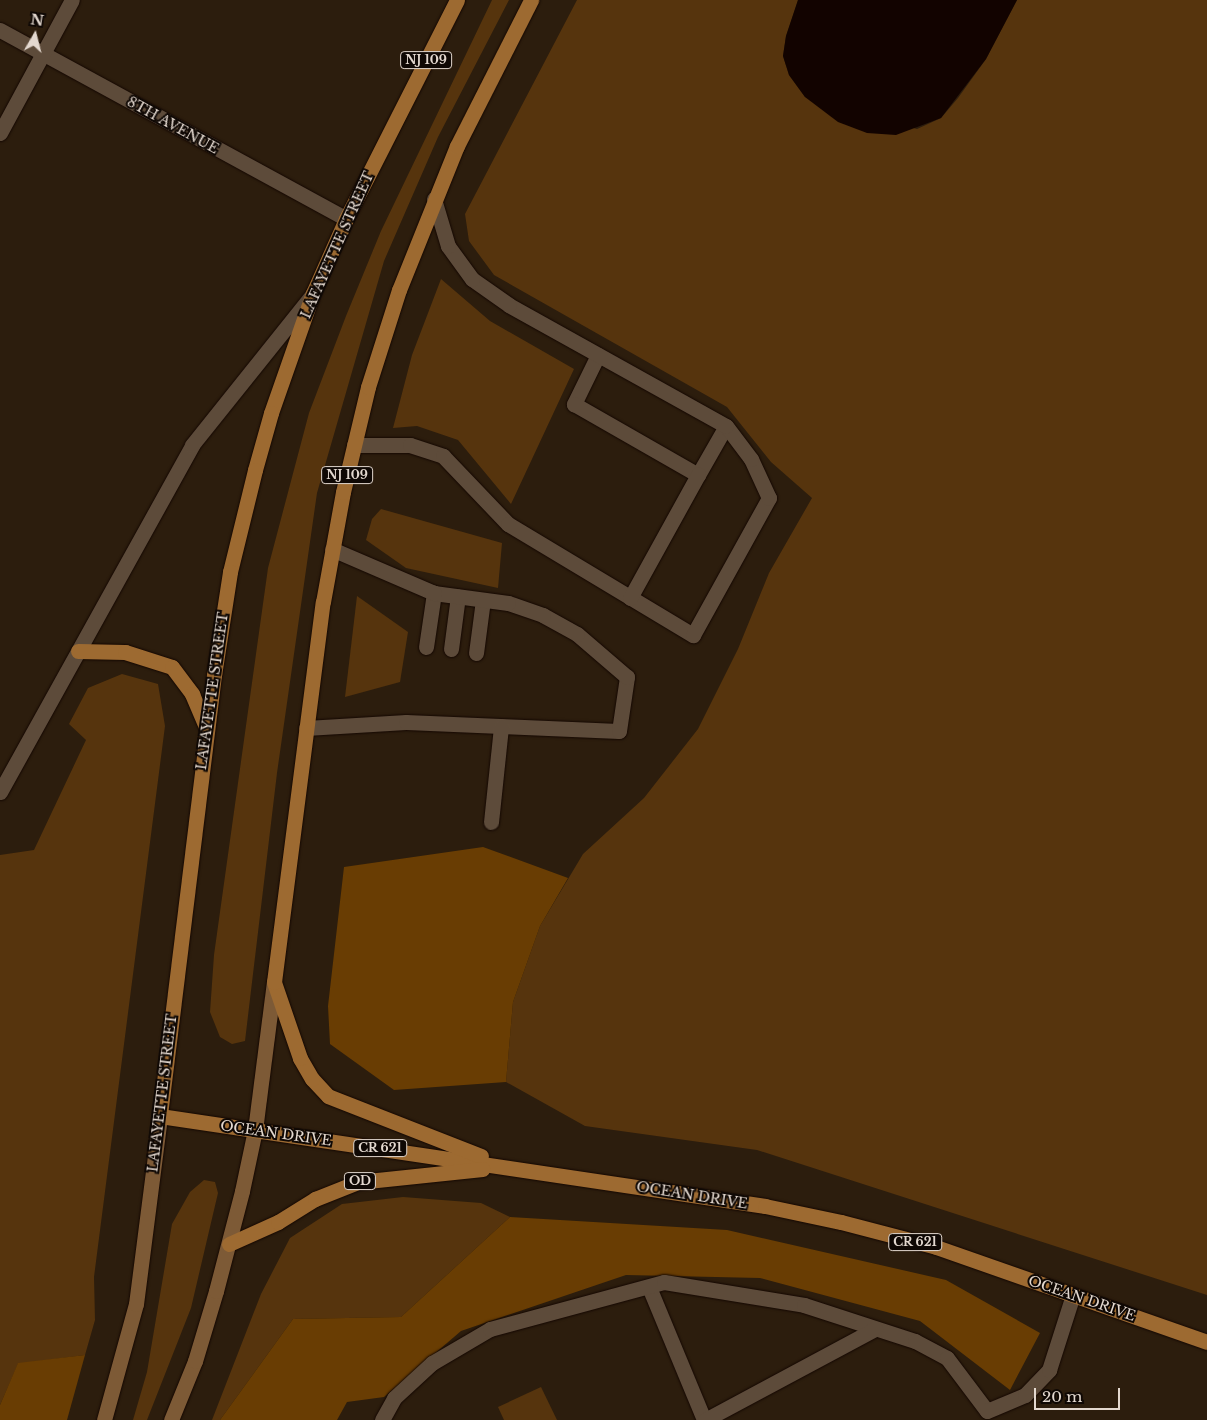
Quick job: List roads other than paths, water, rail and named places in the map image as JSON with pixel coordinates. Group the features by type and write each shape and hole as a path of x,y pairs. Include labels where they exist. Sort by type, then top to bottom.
{"main road":[{"name":"LAFAYETTE STREET","path":"104,1420 136,1304 206,728 221,622 242,520 270,413 313,294 346,220 457,0"},
{"name":"NJ 109","path":"171,1420 194,1361 229,1244 255,1130 306,728 332,549 354,445 383,335 434,199 482,94 531,0"},
{"path":"78,651 125,652 172,668 192,694 206,728"},
{"path":"274,982 300,1058 312,1079 328,1096 506,1166"},
{"name":"OCEAN DRIVE","path":"160,1116 506,1166 764,1206 842,1222 936,1247 1207,1342"},
{"name":"OD","path":"229,1244 278,1222 315,1199 358,1182 506,1166"}],"street":[{"path":"0,133 44,55 72,0"},
{"name":"8TH AVENUE","path":"0,30 346,220"},
{"path":"354,445 410,445 443,456 508,524 693,635 769,498 751,459 726,426 598,356 509,304 472,279 448,246 434,199"},
{"path":"0,792 192,446 313,294"},
{"path":"598,356 574,404 698,475"},
{"path":"630,598 726,426"},
{"path":"306,728 417,716 501,727 619,731 627,677 577,634 543,615 508,603 434,593 332,549"},
{"path":"426,647 434,593"},
{"path":"451,649 458,596"},
{"path":"476,653 483,600"},
{"path":"490,822 501,727"},
{"path":"382,1420 394,1398 432,1364 490,1329 664,1282 804,1305 915,1341 947,1358 990,1416 1024,1395 1049,1370 1073,1295"},
{"path":"649,1287 704,1420 875,1329"}]}
